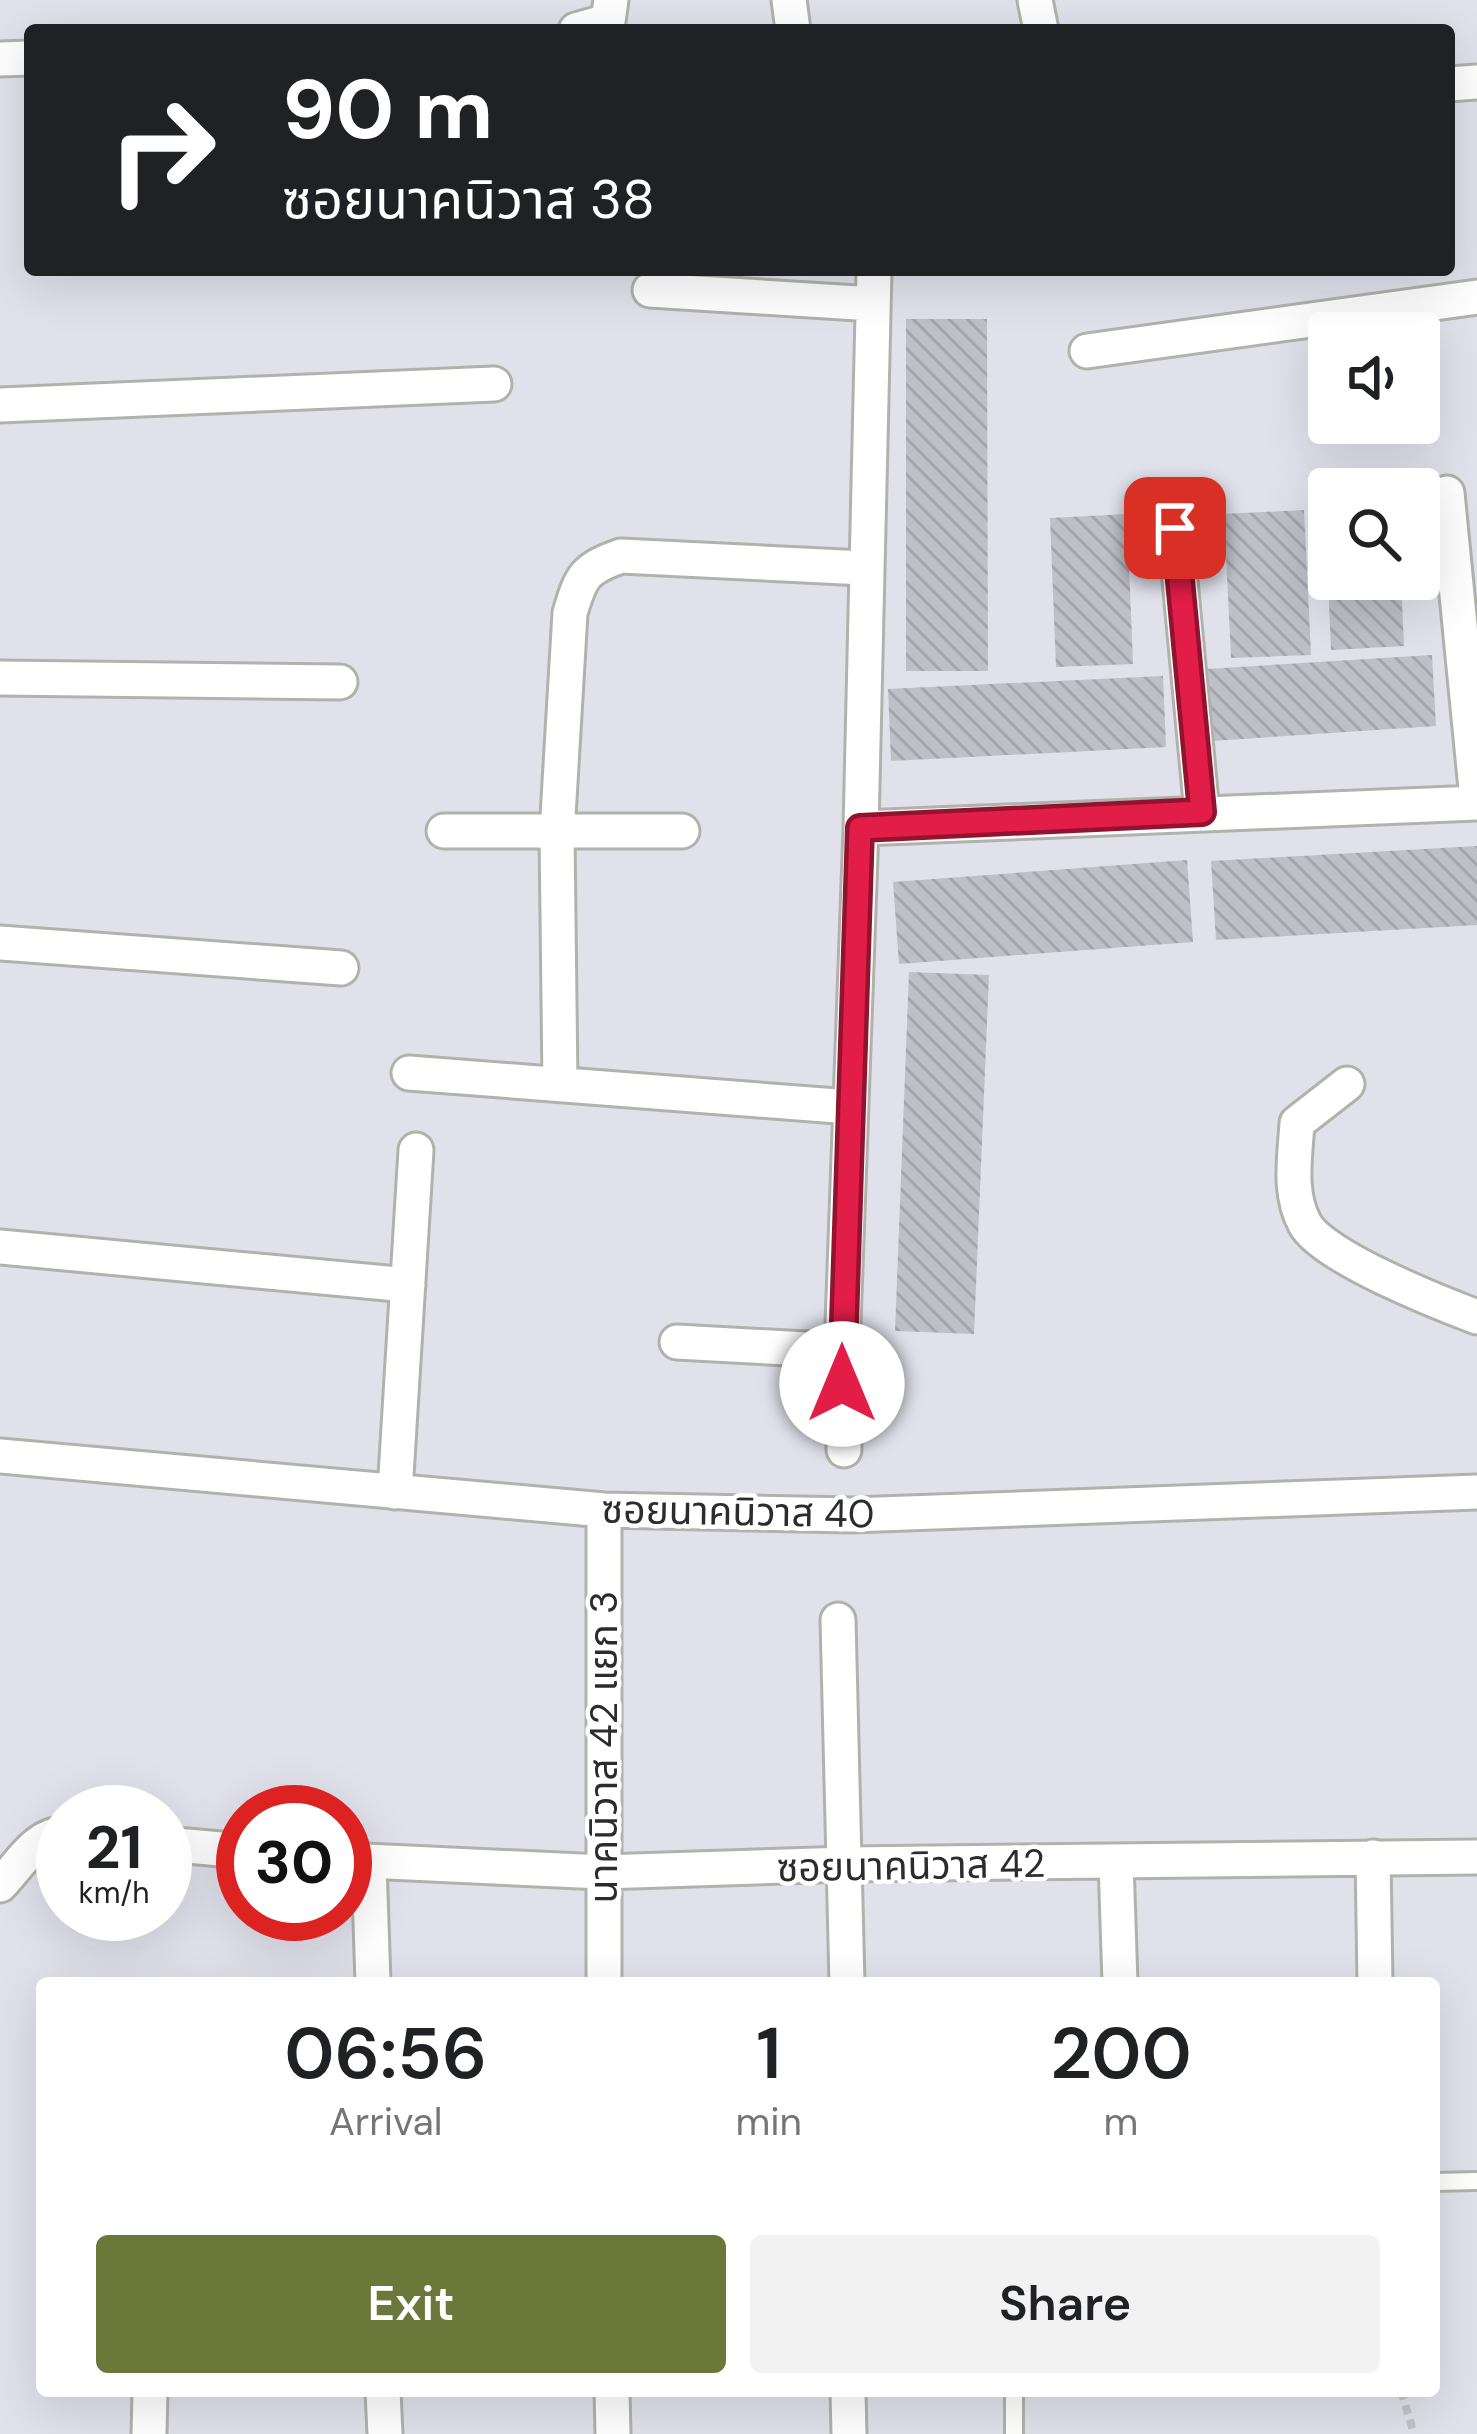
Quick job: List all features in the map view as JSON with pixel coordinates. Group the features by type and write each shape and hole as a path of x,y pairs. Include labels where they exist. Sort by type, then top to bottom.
{"street":[{"path":"595,24 608,20 610,0"},
{"path":"650,290 873,287 842,1352 844,1450"},
{"path":"1087,351 1477,297"},
{"path":"0,405 494,384"},
{"path":"860,828 1477,801 1447,493"},
{"path":"1175,528 1202,812"},
{"path":"560,1084 557,833 570,614 578,585 591,566 621,556 864,568"},
{"path":"0,678 340,682"},
{"path":"444,831 682,831"},
{"path":"0,943 341,968"},
{"path":"409,1073 850,1107"},
{"path":"1347,1084 1298,1123 1293,1189 1306,1228 1368,1270 1477,1317"},
{"path":"394,1492 416,1150"},
{"path":"0,1247 408,1285"},
{"path":"677,1342 842,1352"},
{"name":"ซอยนาคนิวาส 40","path":"0,1456 604,1510 852,1515 1477,1492"},
{"name":"นาคนิวาส 42 แยก 3","path":"604,1510 604,1977"},
{"path":"838,1620 847,1977"},
{"path":"0,1885 36,1845"},
{"path":"1373,1857 1375,1977"},
{"name":"ซอยนาคนิวาส 42","path":"372,1863 602,1872 847,1864 1477,1857"},
{"path":"1116,1862 1120,1977"},
{"path":"368,1941 373,1977"},
{"path":"149,2397 149,2434"},
{"path":"383,2397 385,2434"},
{"path":"612,2397 614,2434"},
{"path":"848,2397 848,2434"}],"lane":[{"path":"1440,2182 1477,2181"},
{"path":"1014,2397 1014,2434"}],"path":[{"path":"1403,2397 1414,2434"}],"building":[{"path":"906,319 987,319 988,671 906,671"},
{"path":"1304,510 1311,655 1231,658 1224,514"},
{"path":"1127,514 1133,664 1056,667 1050,518"},
{"path":"1329,600 1402,600 1404,646 1331,650"},
{"path":"1432,655 1436,726 1212,741 1207,669"},
{"path":"1163,676 1166,747 891,761 888,689"},
{"path":"1477,846 1477,925 1216,940 1211,861"},
{"path":"1187,860 1193,942 899,964 893,882"},
{"path":"909,972 989,975 974,1334 895,1331"}],"route":[{"path":"842,1384 860,828 1202,812 1175,528"}]}
